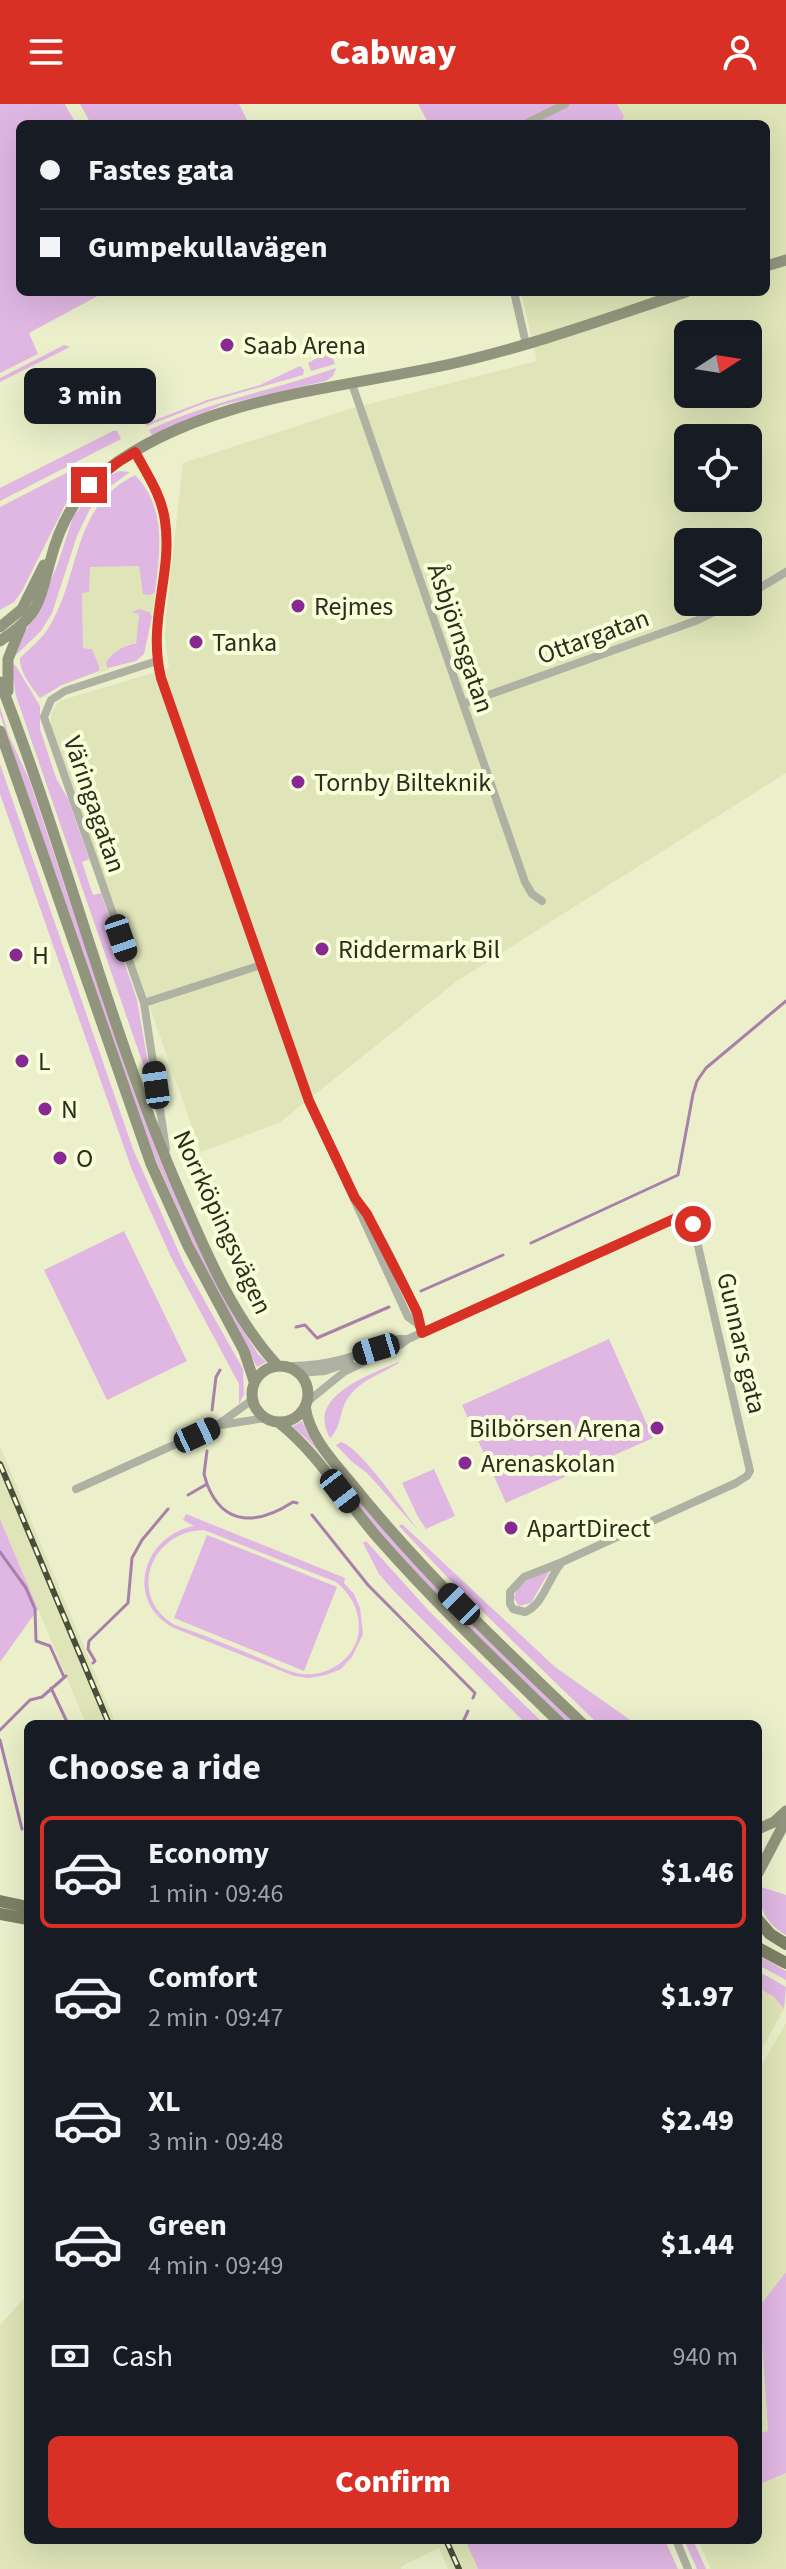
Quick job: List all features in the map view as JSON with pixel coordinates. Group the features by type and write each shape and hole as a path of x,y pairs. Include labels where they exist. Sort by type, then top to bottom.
{"main road":[{"path":"0,627 22,609 71,509 89,485 118,462 174,431 229,410 274,398 457,363 674,296"},
{"path":"9,704 8,659 23,624 40,596 54,547"},
{"path":"0,614 22,609"},
{"path":"0,641 23,624"},
{"name":"Norrköpingsvägen","path":"0,682 169,1167 199,1236 251,1334 282,1366"},
{"name":"Norrköpingsvägen","path":"0,731 151,1164 188,1246 244,1351 254,1381"},
{"path":"557,1720 428,1594 369,1528 305,1445 278,1422 256,1411 252,1400 254,1381 260,1372 282,1366 300,1373 307,1387 307,1420 313,1433 384,1523 428,1573 579,1720"},
{"path":"278,1422 295,1418 306,1404"},
{"path":"762,1827 786,1811"},
{"path":"762,1865 786,1820"},
{"path":"0,1901 24,1906"},
{"path":"0,1914 24,1918"},
{"path":"762,1925 786,1944"},
{"path":"762,1950 786,1963"}],"street":[{"path":"533,120 565,104"},
{"path":"515,296 526,344"},
{"name":"Åsbjörnsgatan","path":"352,384 525,882 532,894 542,901"},
{"path":"135,452 153,484 165,521 166,543 156,633 157,661 309,1101 408,1317 420,1329 400,1345 344,1372 306,1404"},
{"path":"762,587 786,572"},
{"name":"Ottargatan","path":"463,704 706,616"},
{"name":"Väringagatan","path":"144,1003 44,717 51,700 65,691 157,661"},
{"path":"169,1167 144,1003 261,965"},
{"name":"Gunnars gata","path":"420,1329 676,1218 693,1224 750,1471 742,1480 562,1562"},
{"path":"300,1373 339,1367 398,1339 408,1339"},
{"path":"282,1366 317,1365 376,1349"},
{"path":"76,1489 216,1426 252,1400"},
{"path":"216,1426 265,1418"},
{"path":"562,1562 534,1608 525,1612 513,1609 510,1592 518,1581 562,1562"},
{"path":"678,2544 688,2569"}],"shaded area":[{"path":"0,104 65,104 74,120 16,120 16,296 98,296 29,333 38,354 0,373"},
{"path":"80,104 239,104 247,120 89,120"},
{"path":"418,104 617,104 624,116 623,120 427,120"},
{"path":"617,104 786,104 786,773 457,981 279,1123 201,1152 51,728 51,714 59,701 169,668 166,616 183,463 349,409 537,361 522,296 770,296 770,120 623,120"},
{"path":"64,345 70,347 0,382 0,378"},
{"path":"325,354 332,357 335,364 311,371 308,363"},
{"path":"300,366 304,370 303,375 208,402 147,426 145,424 207,400 260,385"},
{"path":"336,368 333,376 326,381 222,405 152,435 149,430 194,412"},
{"path":"117,431 121,439 0,501 0,488"},
{"path":"72,470 75,479 66,503 22,591 14,602 0,610 0,507"},
{"path":"120,471 130,472 108,488 90,509 77,536 52,613 41,631 14,657 19,638 34,619 57,566 73,517 96,488 110,475"},
{"path":"135,475 145,488 157,516 159,546 155,592 143,594 139,566 90,567 89,592 82,593 83,648 92,649 99,671 62,685 40,698 24,674 20,658 49,627 60,606 80,543 99,505 114,489"},
{"path":"139,566 143,594 155,592 152,617 149,612 133,610 139,613 136,644 128,644 109,657 110,669 96,674 99,671 90,648 83,648 82,592 90,567"},
{"path":"139,609 149,612 152,617 144,654 136,661 108,668 106,663 115,652 136,644 139,614 132,612"},
{"path":"11,662 40,706 40,729 89,859 82,862 93,895 101,893 137,1000 150,1075 146,1073 16,696"},
{"path":"0,707 9,736 29,779 131,1084 159,1157 201,1252 241,1327 266,1362 257,1367 198,1255 143,1131 0,714"},
{"path":"0,764 133,1149 184,1264 243,1369 244,1394 239,1404 239,1384 171,1257 132,1170 0,794"},
{"path":"124,1231 187,1361 107,1400 44,1270"},
{"path":"609,1339 653,1438 506,1503 462,1405"},
{"path":"398,1362 353,1392 330,1438 325,1423 326,1410 333,1399 358,1381"},
{"path":"302,1421 313,1443 323,1457 292,1427"},
{"path":"341,1442 370,1467 418,1530 367,1473 336,1445"},
{"path":"0,1446 114,1720 84,1720 0,1519"},
{"path":"434,1469 455,1516 426,1529 402,1483"},
{"path":"337,1476 436,1587 571,1720 564,1720 476,1634 375,1527"},
{"path":"186,1514 345,1578 344,1583 354,1594 360,1608 363,1634 352,1657 341,1669 326,1675 309,1678 294,1676 174,1628 158,1617 145,1587 146,1571 162,1542 176,1532 194,1526 183,1520","holes":["204,1530 336,1582 354,1606 358,1636 351,1652 338,1665 311,1674 286,1670 175,1625 160,1613 151,1598 148,1583 158,1553 170,1541 185,1533"]},
{"path":"0,1519 38,1609 0,1662"},
{"path":"402,1524 555,1667 630,1720 594,1720 399,1526"},
{"path":"207,1535 337,1587 304,1671 174,1618"},
{"path":"366,1541 429,1611 540,1720 522,1720 393,1590 379,1574 363,1543"},
{"path":"550,1570 531,1603 519,1606 514,1598 519,1587"},
{"path":"762,1887 786,1895 786,1935 765,1916"},
{"path":"762,1957 786,1971 786,1980 762,1967"},
{"path":"762,1973 786,1987 784,2009 773,1996 762,1990"},
{"path":"762,1990 773,1996 784,2009 762,2049"},
{"path":"786,2023 786,2272 762,2303 762,2064"},
{"path":"786,2272 786,2473 762,2483 762,2433 768,2431 762,2303"},
{"path":"24,2298 24,2544 467,2544 478,2569 448,2569 439,2548 401,2569 0,2569 0,2325"},
{"path":"762,2341 768,2432 762,2433"},
{"path":"786,2473 786,2569 711,2569 700,2544 762,2544 762,2483"},
{"path":"467,2544 667,2544 678,2569 478,2569"},
{"path":"686,2544 695,2544 706,2569 697,2569"}],"waterway":[{"path":"531,1243 678,1175 697,1081 706,1068 786,1001"},
{"path":"421,1291 503,1255"},
{"path":"296,1327 305,1325 317,1338 389,1307"},
{"path":"212,1410 216,1377 220,1370"},
{"path":"188,1495 207,1484 204,1474 207,1451"},
{"path":"207,1484 223,1508 244,1518 268,1515 293,1502 297,1503"},
{"path":"93,1663 95,1661 88,1649 89,1641 128,1603 132,1558 142,1540 168,1509"},
{"path":"312,1515 368,1585 475,1693 473,1698"},
{"path":"0,1552 26,1588 35,1609 36,1641 50,1646 64,1677"},
{"path":"0,1730 30,1700 42,1697 66,1676"},
{"path":"51,1688 66,1720"},
{"path":"464,1720 468,1711"},
{"path":"0,1740 22,1829"}],"railway":[{"path":"0,1464 107,1720"},
{"path":"448,2544 459,2569"}],"place":[{"name":"Saab Arena","path":"227,345"},
{"name":"Rejmes","path":"298,606"},
{"name":"Tanka","path":"196,642"},
{"name":"Tornby Bilteknik","path":"298,782"},
{"name":"Riddermark Bil","path":"322,949"},
{"name":"H","path":"16,955"},
{"name":"L","path":"22,1061"},
{"name":"N","path":"45,1109"},
{"name":"O","path":"60,1158"},
{"name":"Bilbörsen Arena","path":"657,1428"},
{"name":"Arenaskolan","path":"465,1463"},
{"name":"ApartDirect","path":"511,1528"}],"route":[{"path":"89,485 135,452 161,503 166,543 156,647 161,678 309,1101 355,1198 367,1214 417,1312 422,1333 676,1218 689,1220 693,1224"}]}
